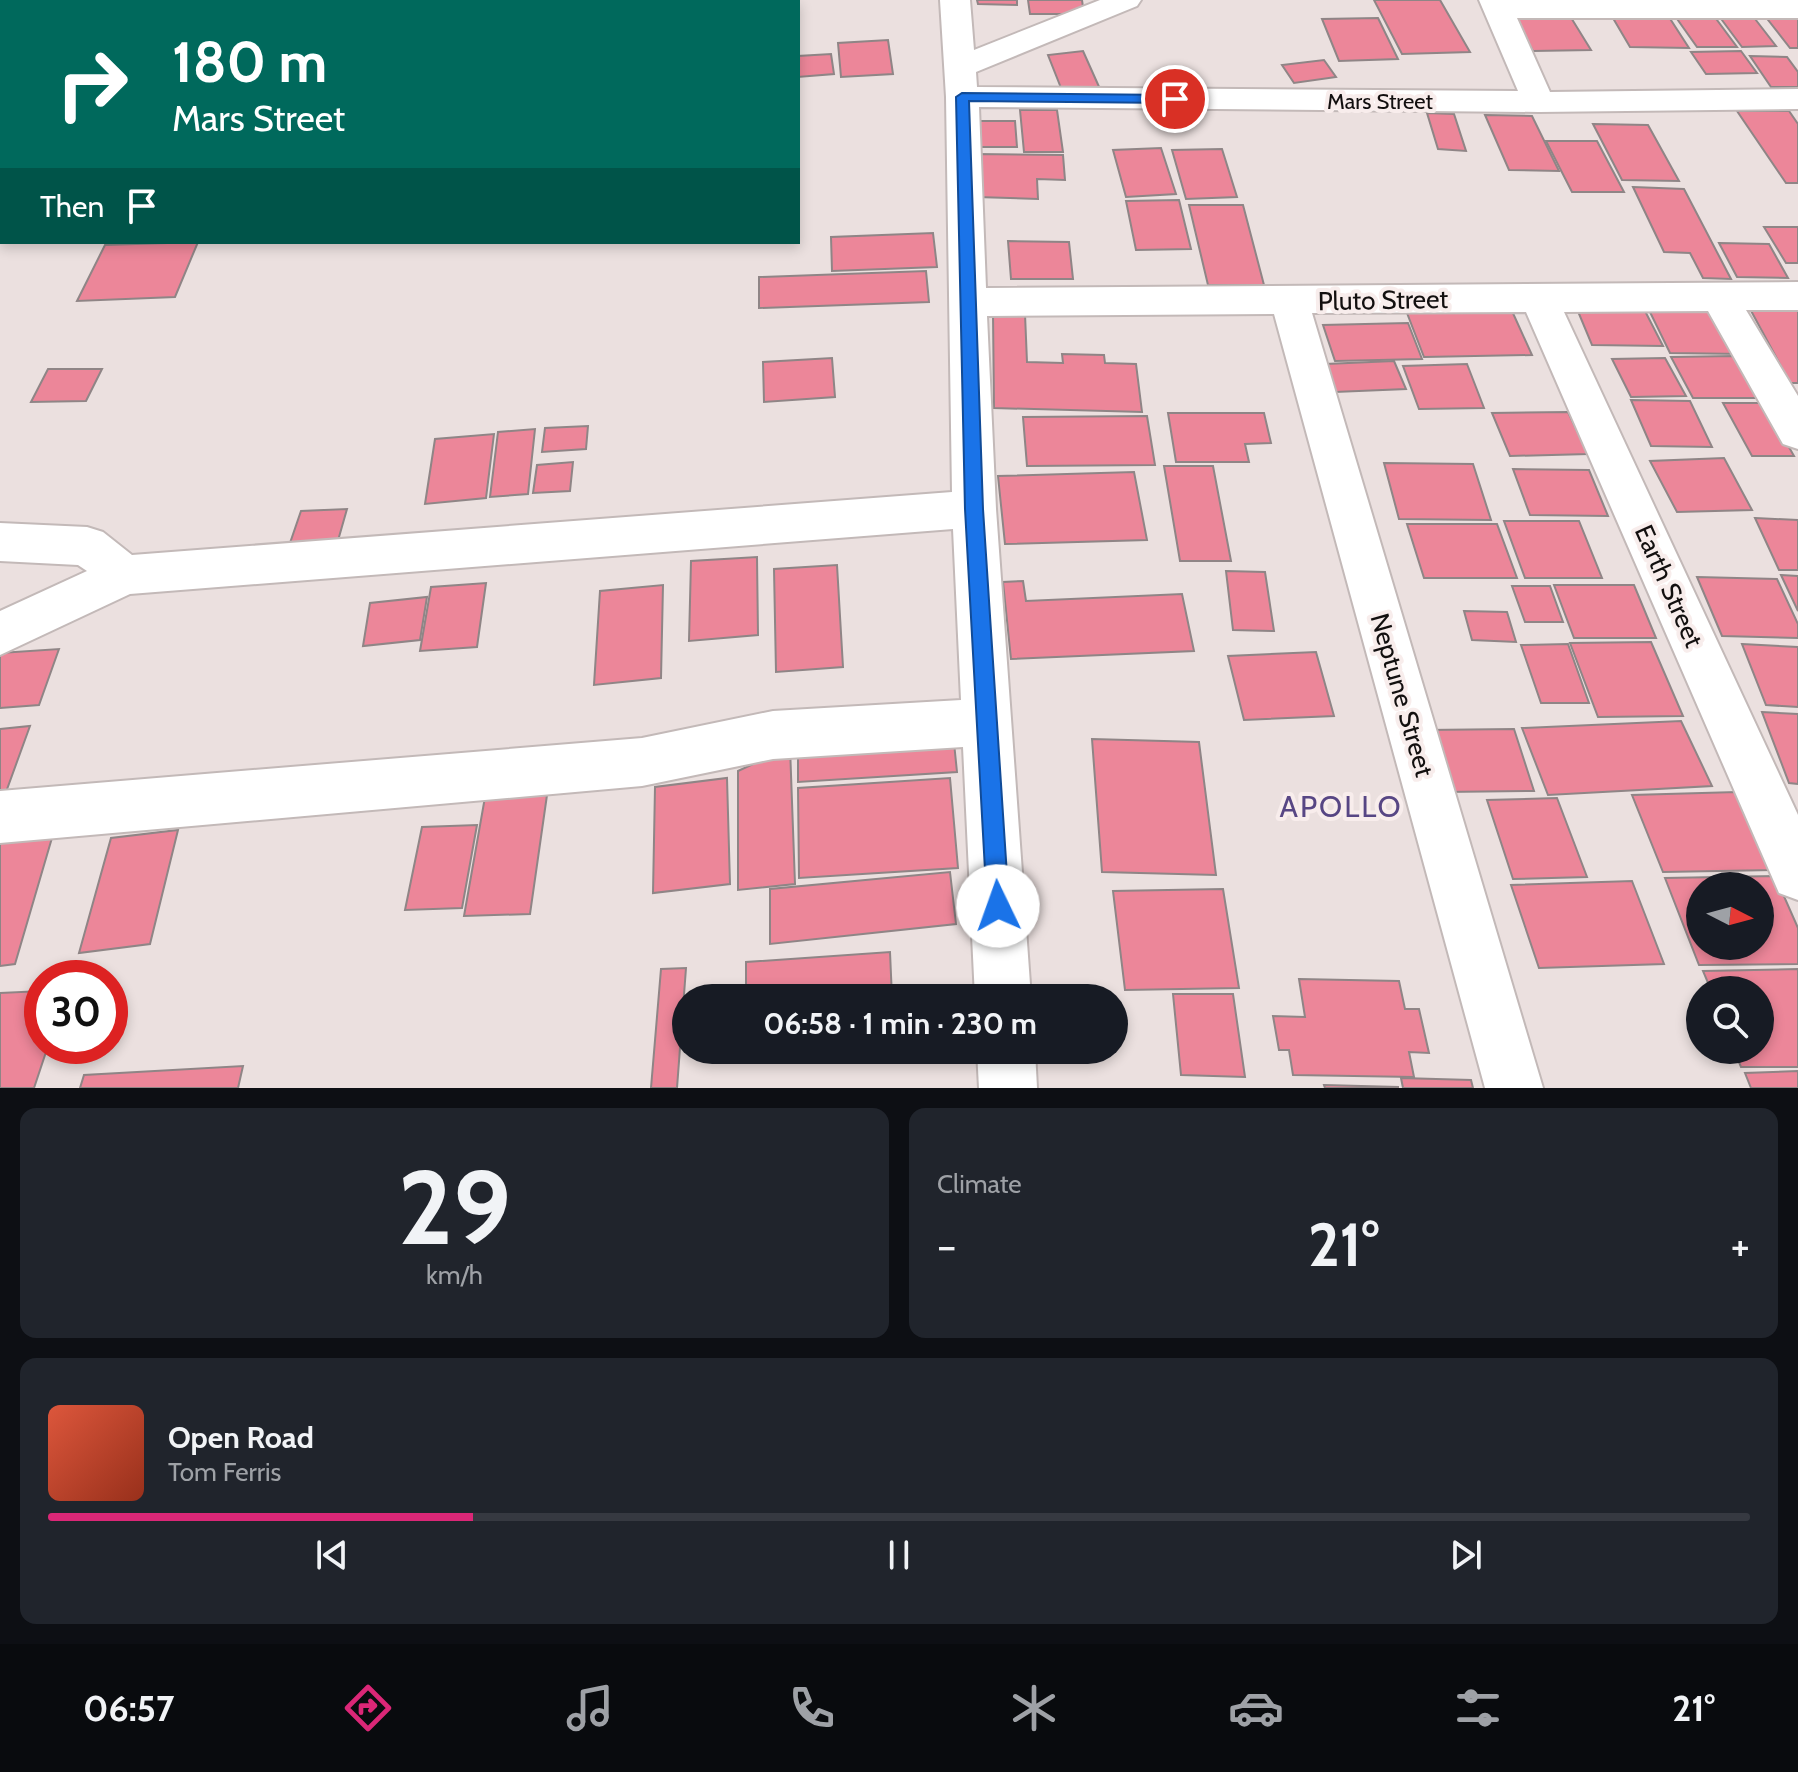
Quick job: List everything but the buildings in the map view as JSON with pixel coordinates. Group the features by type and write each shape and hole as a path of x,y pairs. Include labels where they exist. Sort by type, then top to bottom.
{"street":[{"path":"955,0 961,82 974,509 1002,984"},
{"path":"961,82 1109,3"},
{"path":"1539,102 1496,4 1798,9"},
{"name":"Mars Street","path":"961,82 1539,102 1798,99"},
{"name":"Pluto Street","path":"967,302 1798,296"},
{"path":"1719,297 1798,432"},
{"name":"Earth Street","path":"1539,298 1798,874"},
{"name":"Neptune Street","path":"1290,302 1514,1088"},
{"path":"0,634 125,575 974,509"},
{"path":"0,542 87,546 125,575"},
{"path":"0,817 642,762 773,735 989,722"},
{"path":"1007,1064 1008,1088"}],"district":[{"name":"APOLLO","path":"1341,806"}],"route":[{"path":"998,906 974,509 962,97 1175,99"}]}
